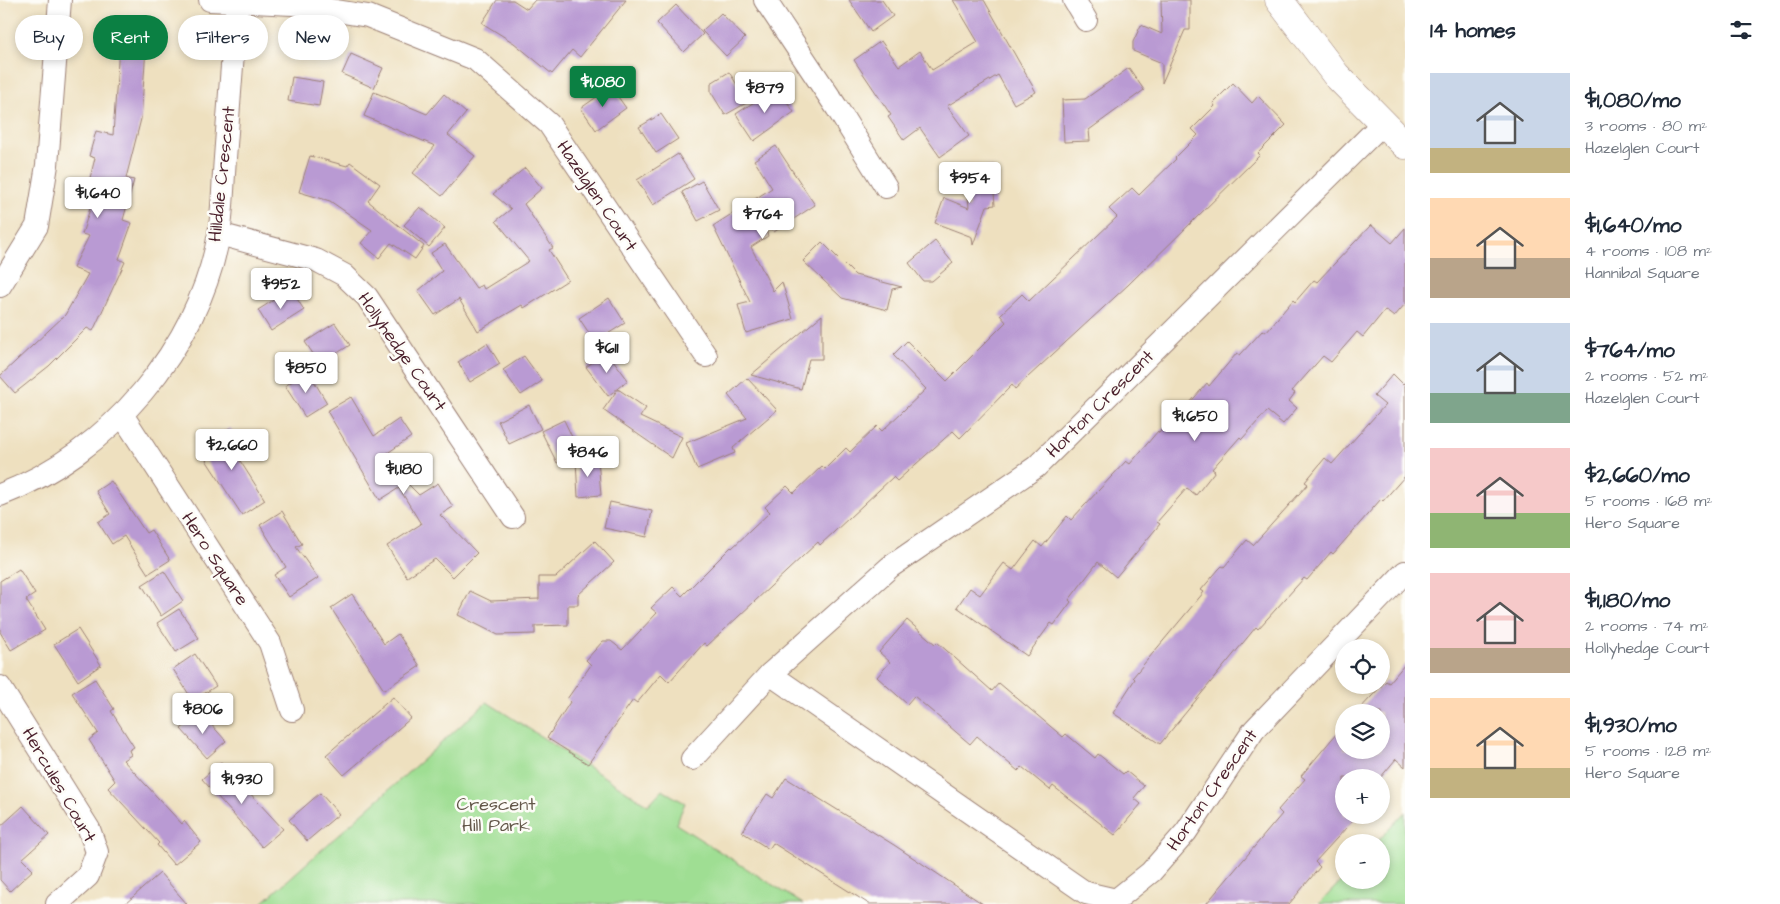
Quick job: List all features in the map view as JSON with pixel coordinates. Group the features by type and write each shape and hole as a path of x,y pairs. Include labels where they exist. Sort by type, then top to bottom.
{"street":[{"path":"0,286 37,226 47,165 60,0"},
{"name":"Hazelglen Court","path":"210,0 292,4 368,16 475,59 549,124 706,356"},
{"path":"766,0 886,187"},
{"path":"1074,0 1086,20"},
{"path":"1279,0 1336,75 1382,124 1405,145"},
{"name":"Hilldale Crescent","path":"0,495 18,488 79,453 123,416 168,359 206,279 219,234 237,1"},
{"name":"Horton Crescent","path":"692,759 770,674 890,567 1036,467 1382,124"},
{"name":"Hollyhedge Court","path":"219,234 316,260 344,274 367,297 513,517"},
{"name":"Hero Square","path":"123,416 270,643 292,710"},
{"name":"Horton Crescent","path":"770,674 1086,893 1116,900 1152,872 1186,832 1254,730 1405,572"},
{"name":"Hercules Court","path":"0,687 89,829 97,852 88,876 57,904"}],"green space":[{"name":"Crescent Hill Park","path":"487,702 648,805 662,790 685,803 676,824 803,904 261,904"},
{"path":"1405,812 1405,904 1319,904 1335,887 1335,889 1390,889 1390,834 1384,834"}],"building":[{"path":"497,0 513,0 527,9 535,0 626,0 580,57 572,50 552,74 514,43 482,23"},
{"path":"849,0 882,0 893,16 871,32"},
{"path":"953,0 984,0 1036,92 1014,104 998,75 947,106 969,136 940,157 920,128 904,140 888,117 891,115 854,60 881,41 899,66 920,51 932,70 978,42"},
{"path":"1161,0 1190,0 1190,30 1185,30 1162,83 1162,63 1133,51 1133,42 1141,25 1162,34"},
{"path":"676,5 703,34 684,52 657,23"},
{"path":"721,13 745,38 726,56 702,31"},
{"path":"351,54 383,68 374,88 342,74"},
{"path":"118,60 145,60 141,119 126,178 134,180 123,220 132,223 119,259 125,262 93,331 87,328 49,366 15,393 0,376 65,315 88,274 73,268 89,236 82,234 94,196 86,194 95,158 89,156 96,131 113,135"},
{"path":"1129,68 1144,90 1089,130 1090,141 1064,142 1062,100 1085,99"},
{"path":"729,72 748,102 725,115 711,92 711,83"},
{"path":"292,77 323,82 319,106 288,101"},
{"path":"1233,83 1252,103 1258,96 1286,125 1258,153 1260,155 1128,285 1015,389 1012,385 960,438 953,431 897,481 893,477 820,545 818,542 707,646 704,643 669,682 661,674 637,703 633,700 588,764 547,738 570,702 567,699 591,665 586,660 603,641 611,641 622,650 657,613 651,608 673,587 682,596 731,547 770,512 765,507 787,486 794,493 822,466 825,469 846,448 850,452 877,426 882,431 926,389 893,355 907,341 947,381 1006,322 1000,315 1022,294 1029,301 1117,217 1109,209 1132,188 1139,195 1176,159 1198,135 1192,129 1215,106 1213,103"},
{"path":"611,87 626,108 596,130 581,108"},
{"path":"777,87 794,112 754,141 736,114"},
{"path":"374,92 427,114 444,94 466,113 448,135 475,156 442,196 413,173 435,146 364,116"},
{"path":"661,114 678,139 656,153 639,127"},
{"path":"776,146 815,205 774,232 764,223 768,236 751,247 773,291 782,282 793,319 746,333 738,305 750,302 713,226 772,188 754,160"},
{"path":"678,154 694,179 653,205 637,180"},
{"path":"310,156 347,166 350,162 380,184 368,201 424,246 415,259 391,243 379,258 361,243 372,230 330,201 299,192"},
{"path":"992,167 995,205 987,206 973,245 972,237 935,223 944,198 969,208 966,169"},
{"path":"525,168 542,188 524,204 553,248 549,250 568,280 524,308 522,305 478,331 459,299 435,315 418,291 442,271 431,253 445,244 476,288 482,285 484,289 529,261 496,221 511,209 493,194"},
{"path":"702,181 719,210 698,221 682,192"},
{"path":"420,207 445,228 429,247 404,225"},
{"path":"1371,225 1392,243 1405,228 1405,304 1394,317 1385,310 1363,337 1357,332 1331,362 1323,356 1292,391 1295,393 1289,401 1297,408 1283,424 1267,411 1242,439 1240,437 1212,469 1215,471 1196,495 1187,488 1157,522 1160,524 1116,577 1098,562 1069,600 1071,602 1054,625 1051,623 1027,656 957,607 970,588 980,595 1004,563 1013,570 1035,541 1042,547 1067,516 1071,520 1126,461 1130,464 1180,409 1183,411 1207,383 1209,386 1237,353 1240,355 1263,330 1266,332 1293,300 1295,302 1314,280 1317,282"},
{"path":"935,241 953,263 932,281 923,281 909,263"},
{"path":"822,242 855,275 902,287 892,289 887,310 842,298 803,261"},
{"path":"291,289 304,310 271,331 258,310"},
{"path":"609,298 625,323 595,342 579,318"},
{"path":"822,315 822,359 809,359 801,389 751,375"},
{"path":"335,323 350,345 320,364 305,342"},
{"path":"487,343 500,364 470,382 458,362"},
{"path":"607,352 628,380 608,396 586,367"},
{"path":"524,356 542,381 521,395 503,370"},
{"path":"308,371 327,403 305,417 285,386"},
{"path":"1393,374 1403,384 1405,382 1405,476 1383,501 1381,499 1333,554 1331,552 1307,580 1304,578 1258,629 1256,627 1160,744 1113,713 1135,679 1133,677 1204,592 1201,590 1219,569 1222,566 1224,567 1247,540 1253,545 1308,484 1305,482 1325,458 1332,464 1385,405 1374,396"},
{"path":"747,378 777,410 733,448 735,453 697,469 686,443 747,418 728,395"},
{"path":"618,389 646,408 640,417 682,437 672,458 603,410"},
{"path":"351,397 374,436 399,419 411,437 383,456 399,482 403,479 419,495 438,483 453,507 440,515 477,553 453,577 435,559 407,577 387,546 421,524 399,488 380,500 327,411"},
{"path":"529,405 541,429 509,444 498,421"},
{"path":"564,420 579,452 557,463 541,431"},
{"path":"230,428 245,451 237,456 265,500 242,515 206,460 200,447"},
{"path":"598,459 601,495 578,497 576,460"},
{"path":"111,481 146,533 151,530 170,560 148,574 124,536 112,544 98,522 110,514 96,491"},
{"path":"610,502 652,511 647,537 604,528"},
{"path":"282,511 302,544 296,547 318,578 289,597 274,575 286,567 260,525"},
{"path":"595,541 614,562 578,595 578,605 568,605 568,625 535,626 535,634 498,635 458,615 470,591 491,601 539,599 539,577 556,577"},
{"path":"19,569 35,594 26,600 45,630 11,650 0,632 0,581"},
{"path":"164,571 183,601 161,616 142,585"},
{"path":"352,594 384,644 398,634 420,666 384,690 331,608"},
{"path":"179,609 199,638 176,652 157,623"},
{"path":"907,620 935,644 937,642 992,691 999,683 1063,737 1066,734 1095,758 1098,754 1123,774 1126,771 1144,786 1134,798 1141,804 1115,835 1053,786 1050,790 1022,767 1018,771 977,736 970,744 914,696 907,704 877,677 890,662 879,652"},
{"path":"78,629 101,665 78,681 54,644"},
{"path":"195,654 216,686 193,701 173,669"},
{"path":"1405,664 1405,767 1396,759 1388,769 1335,769 1335,824 1350,824 1341,834 1335,834 1335,840 1315,862 1320,867 1289,904 1206,904 1282,814 1278,810 1305,779 1301,776 1335,735 1335,759 1390,759 1390,704 1364,704 1374,694 1390,694 1390,682"},
{"path":"95,679 114,709 111,711 134,747 129,750 131,755 123,760 182,824 184,821 201,842 174,865 157,845 159,843 108,788 115,781 89,740 98,733 72,693"},
{"path":"393,697 411,718 344,775 326,755"},
{"path":"200,712 226,741 207,758 181,729"},
{"path":"221,762 283,829 262,847 202,779"},
{"path":"786,778 894,845 983,904 869,904 773,843 769,849 742,832 767,794 773,798"},
{"path":"320,793 339,814 307,841 289,820"},
{"path":"23,806 49,835 22,859 33,870 10,891 0,880 0,827"},
{"path":"160,873 187,904 125,904"}]}
